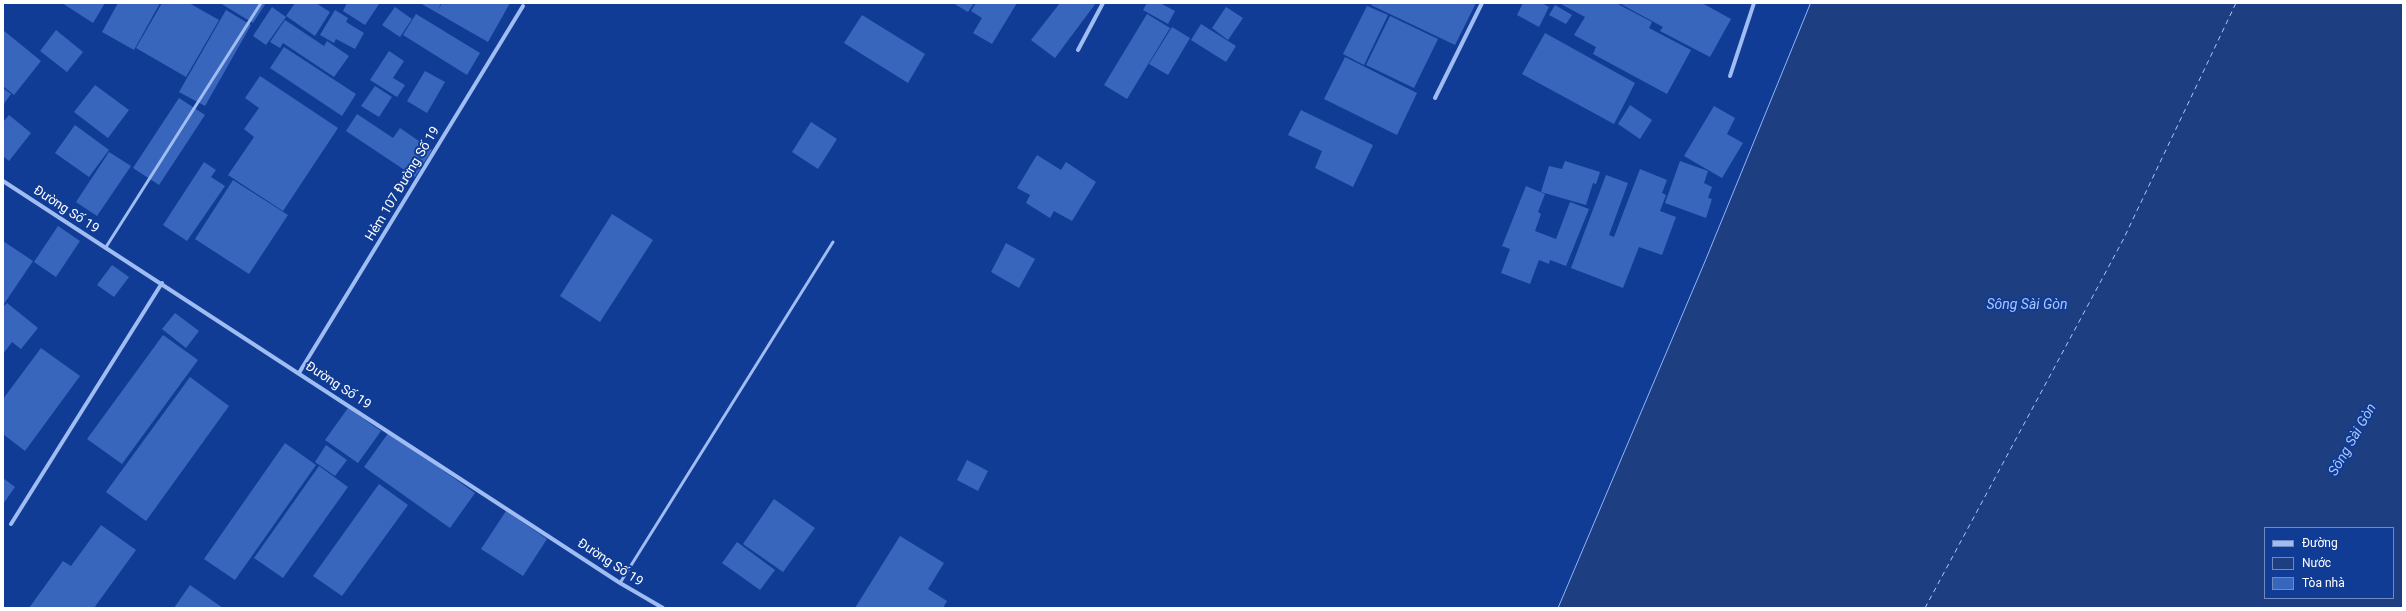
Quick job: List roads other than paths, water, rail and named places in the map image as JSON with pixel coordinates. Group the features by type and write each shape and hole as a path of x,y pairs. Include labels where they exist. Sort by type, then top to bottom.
{"street":[{"path":"1078,50 1103,3"},
{"path":"1435,98 1482,3"},
{"path":"1730,76 1754,3"},
{"name":"Hẻm 107 Đường Số 19","path":"299,373 523,6"},
{"name":"Đường Số 19","path":"3,181 162,283 620,583 663,608"},
{"path":"11,524 162,283"}],"lane":[{"path":"106,247 261,3"},
{"path":"620,583 833,242"}],"water":[{"name":"Sông Sài Gòn","path":"1811,3 2403,3 2403,608 1558,608 1706,259"}]}
